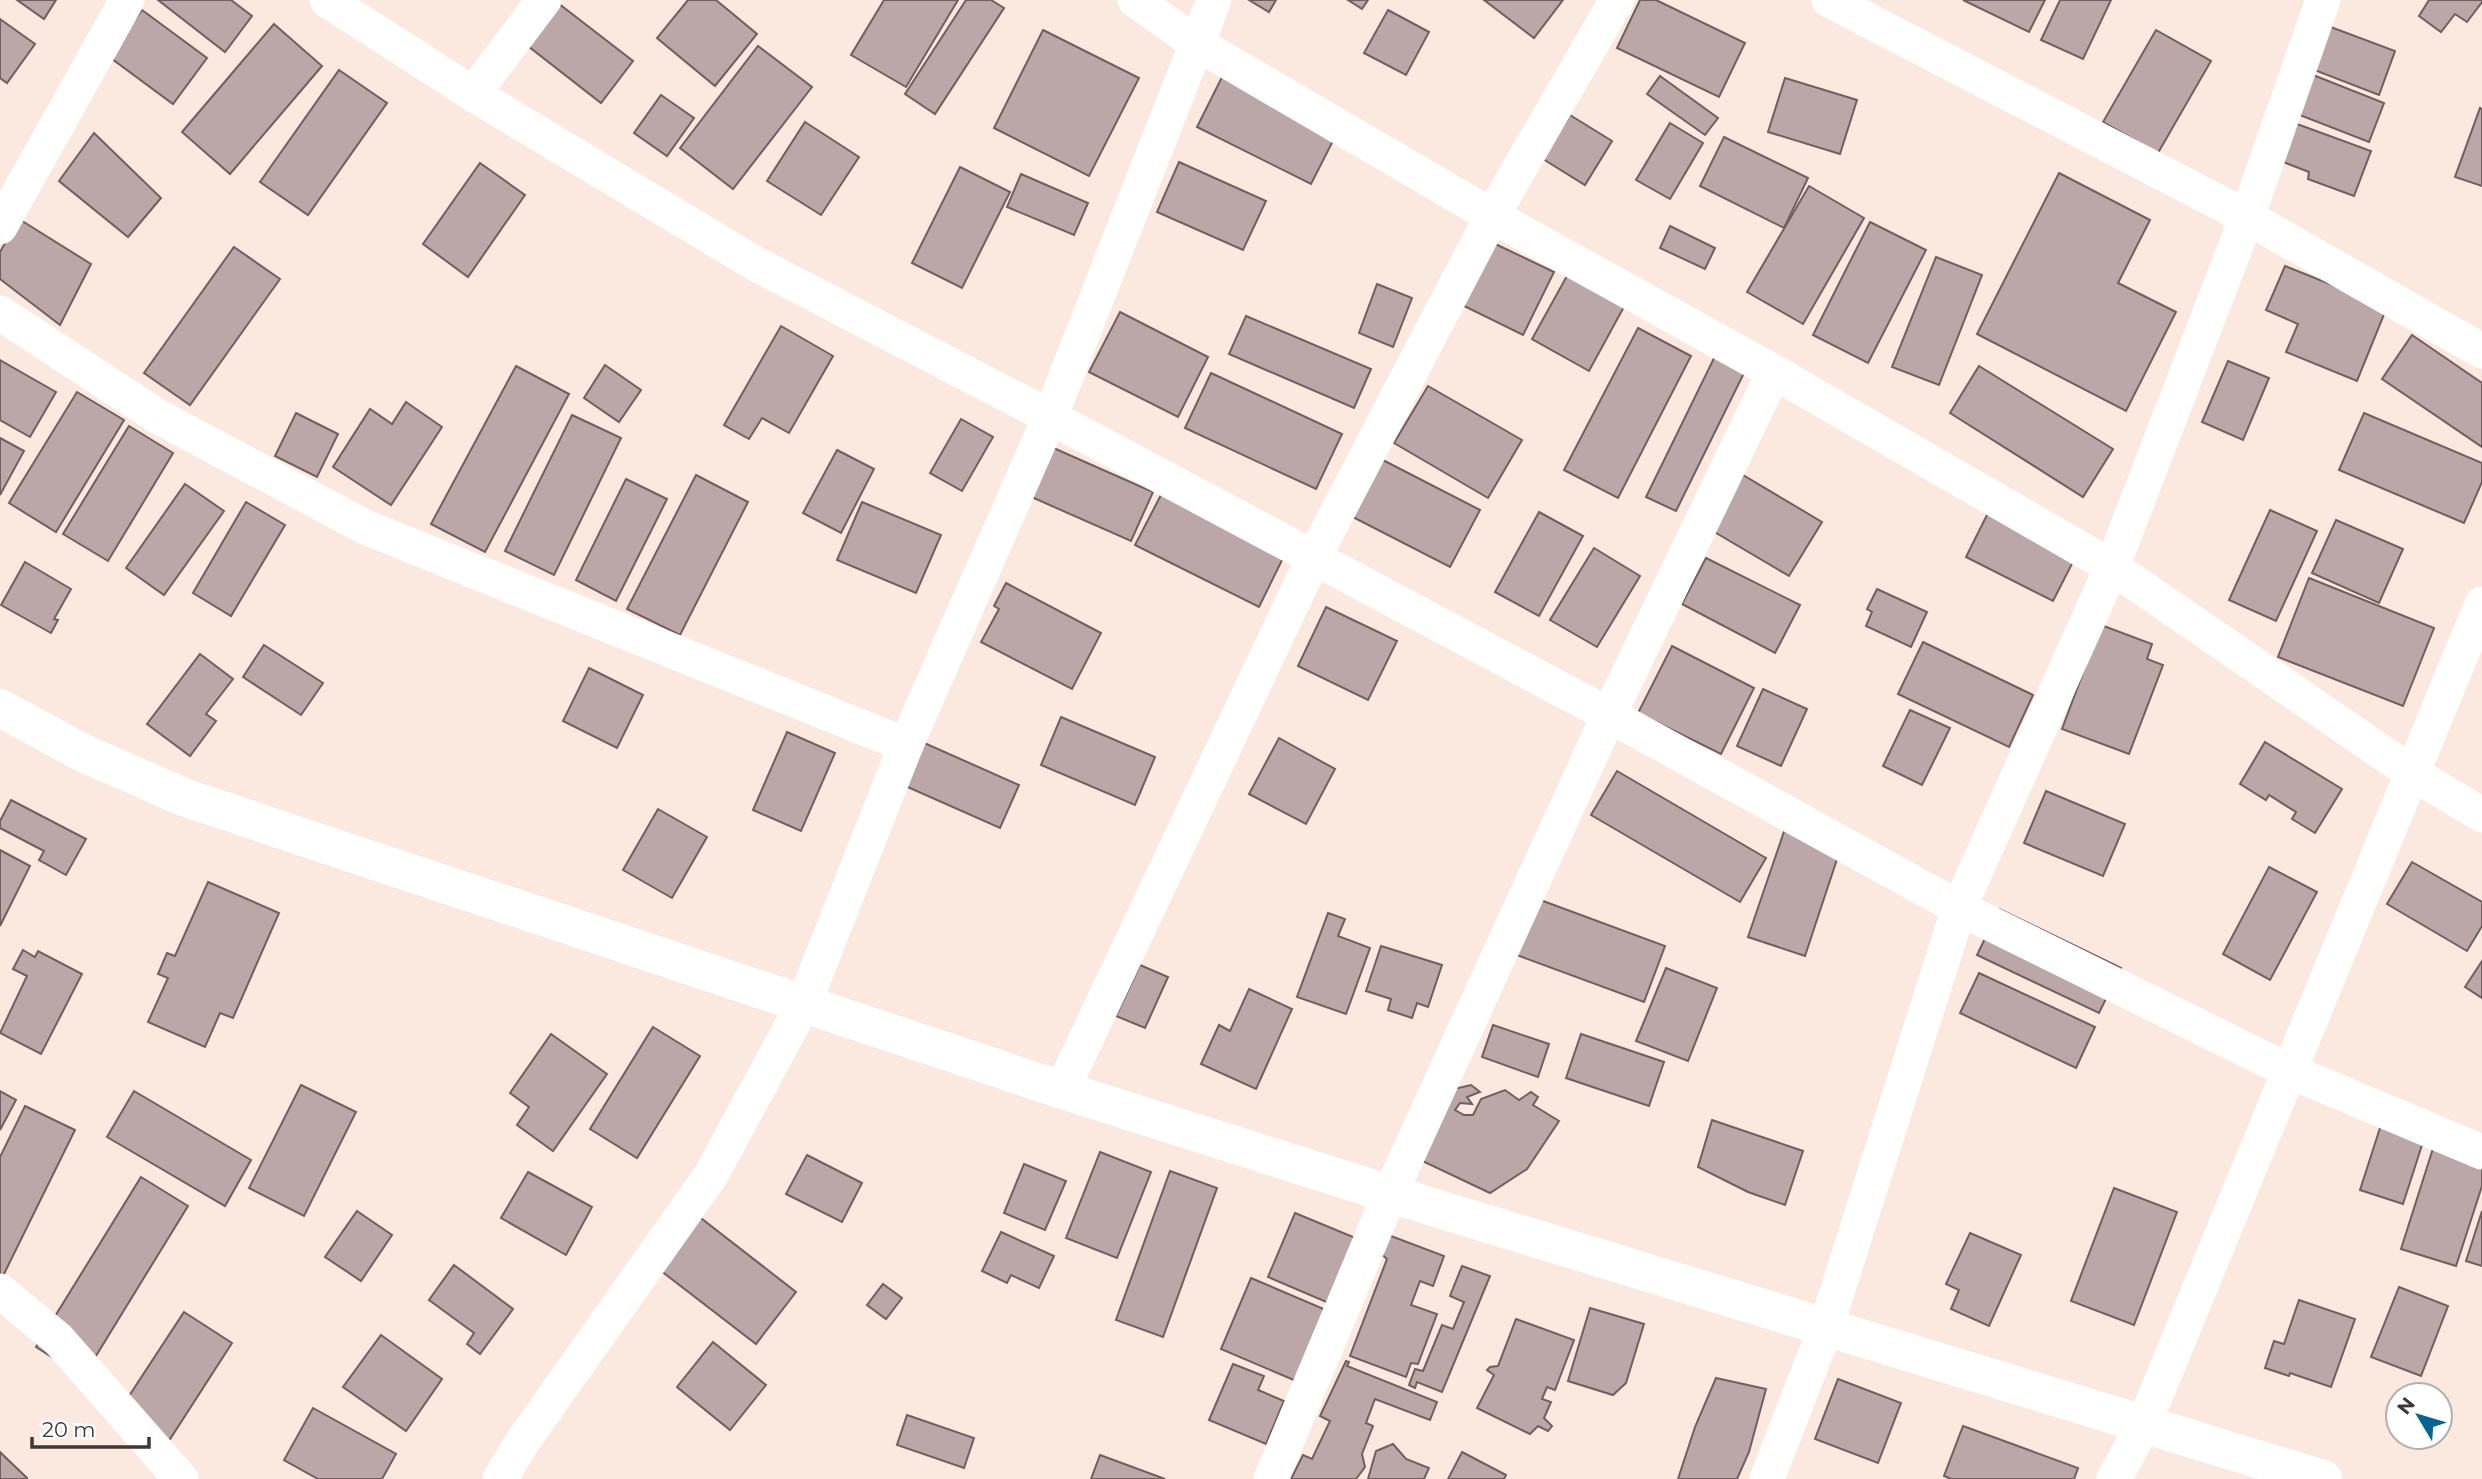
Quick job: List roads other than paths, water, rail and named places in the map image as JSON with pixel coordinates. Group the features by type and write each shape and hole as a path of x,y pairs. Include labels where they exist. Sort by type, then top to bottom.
{"street":[{"path":"0,227 127,0"},
{"path":"327,0 472,94 756,264 1050,417 1609,715 1959,908 2289,1071 2482,1152"},
{"path":"472,94 544,0"},
{"path":"1135,0 1196,43 1492,216 1774,372 2112,567 2412,773 2482,815"},
{"path":"500,1479 521,1444 711,1175 804,1003 906,744 1050,417 1214,0"},
{"path":"1062,1090 1313,559 1492,216 1617,0"},
{"path":"1829,0 2247,218 2482,351"},
{"path":"1767,1479 1826,1327 1959,908 2112,567 2247,218 2323,0"},
{"path":"0,313 157,416 365,527 906,744"},
{"path":"1271,1479 1390,1194 1609,715 1774,372"},
{"path":"2114,1479 2143,1426 2482,604"},
{"path":"0,708 81,752 186,798 1062,1090 1390,1194 2323,1479"},
{"path":"0,1291 58,1339 181,1479"}]}
